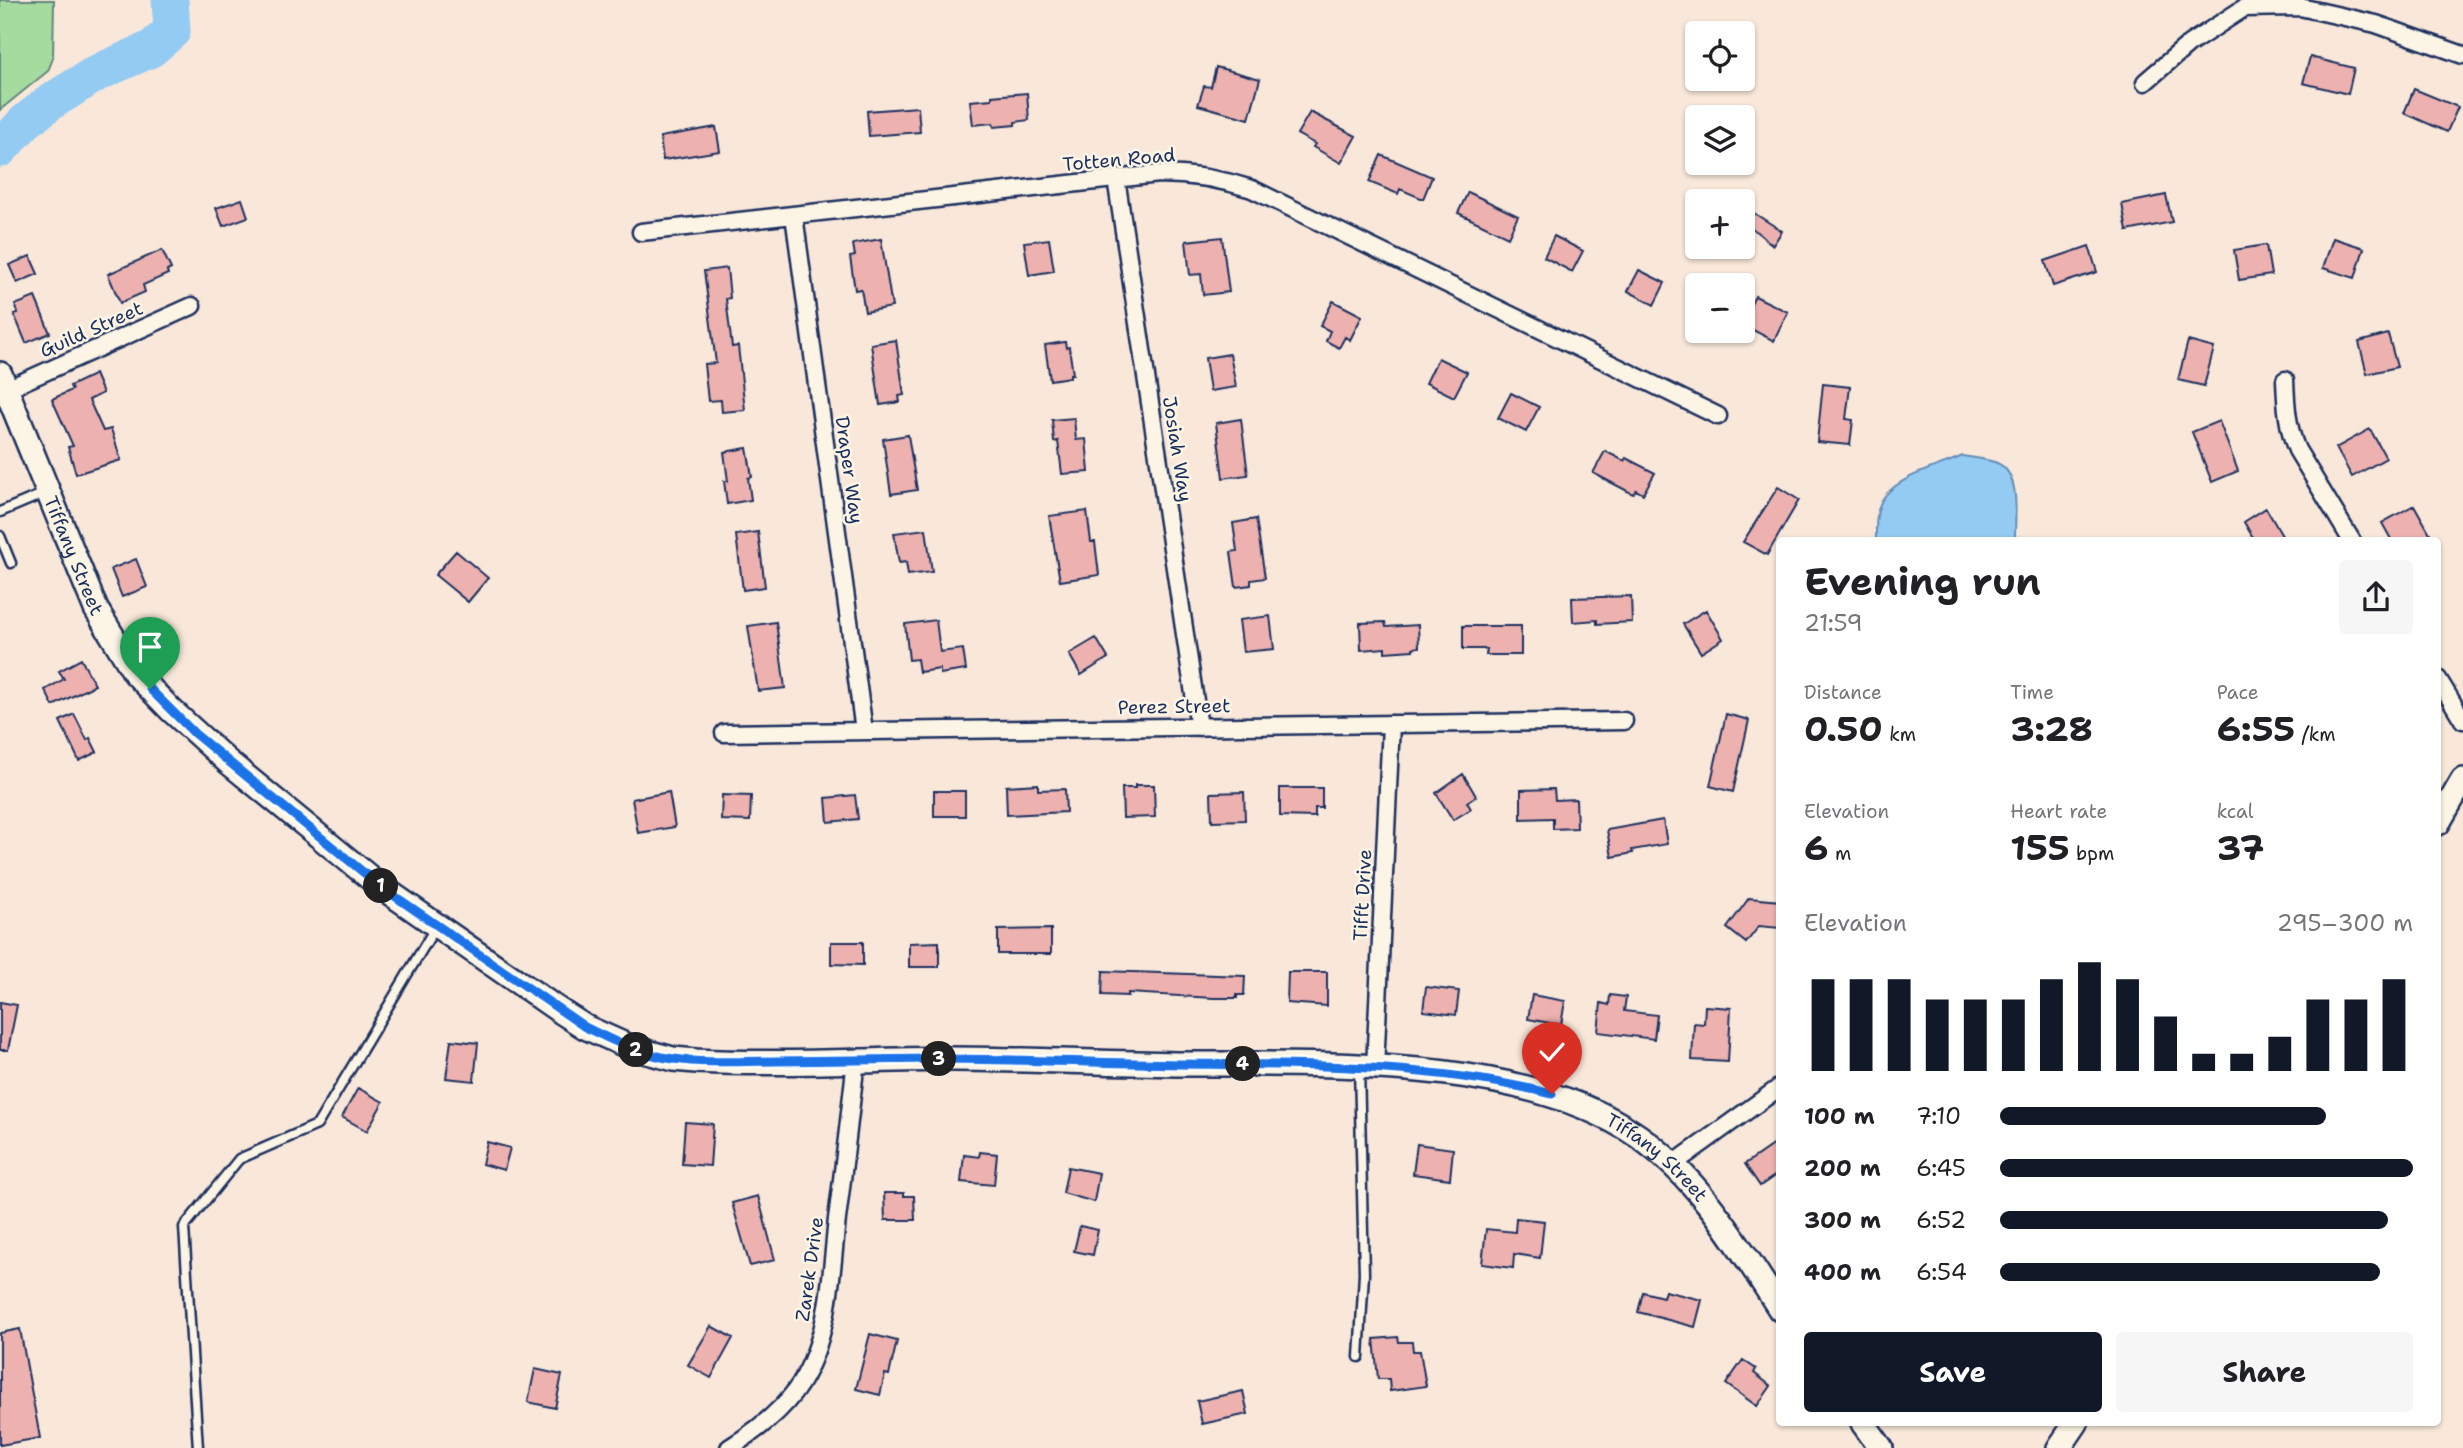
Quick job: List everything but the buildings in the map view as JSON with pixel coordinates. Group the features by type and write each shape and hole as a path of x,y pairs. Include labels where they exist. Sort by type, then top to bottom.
{"street":[{"path":"2145,82 2242,4 2300,7 2376,24 2463,55"},
{"name":"Totten Road","path":"641,232 1159,174 1190,174 1221,179 1252,189 1718,416"},
{"name":"Josiah Way","path":"1116,178 1199,727"},
{"name":"Draper Way","path":"794,215 864,731"},
{"name":"Guild Street","path":"2,386 192,306"},
{"path":"2285,380 2290,435 2351,537"},
{"name":"Tiffany Street","path":"2,386 96,609 135,673 195,734 380,886 585,1027 632,1048 673,1059 696,1061 1286,1063 1482,1079 1552,1094 1610,1119 1638,1136 1672,1165 1699,1191 1776,1304"},
{"path":"2441,684 2463,720"},
{"name":"Perez Street","path":"724,733 1624,721"},
{"name":"Tifft Drive","path":"1367,1068 1391,724"},
{"path":"2441,818 2463,780"},
{"name":"Zarek Drive","path":"729,1448 765,1423 783,1405 812,1362 821,1337 856,1060"},
{"path":"1672,1165 1776,1090"},
{"path":"1865,1426 1881,1448"},
{"path":"2059,1448 2074,1426"}],"lane":[{"path":"0,512 48,492"},
{"path":"0,536 11,563"},
{"path":"198,1448 184,1227 239,1159 317,1125 437,925"},
{"path":"1359,1357 1364,1274 1367,1068"}],"green space":[{"path":"0,0 54,0 53,58 48,71 0,110"}],"water":[{"path":"1963,456 1997,463 2005,468 2015,495 2016,537 1876,537 1879,507 1884,497 1891,489 1920,472"}],"waterway":[{"path":"0,149 25,122 49,103 97,73 151,49 172,31 170,0"}],"route":[{"path":"150,689 195,734 380,886 585,1027 611,1040 654,1055 719,1062 954,1059 1136,1064 1286,1063 1416,1071 1482,1079 1552,1094"}]}
